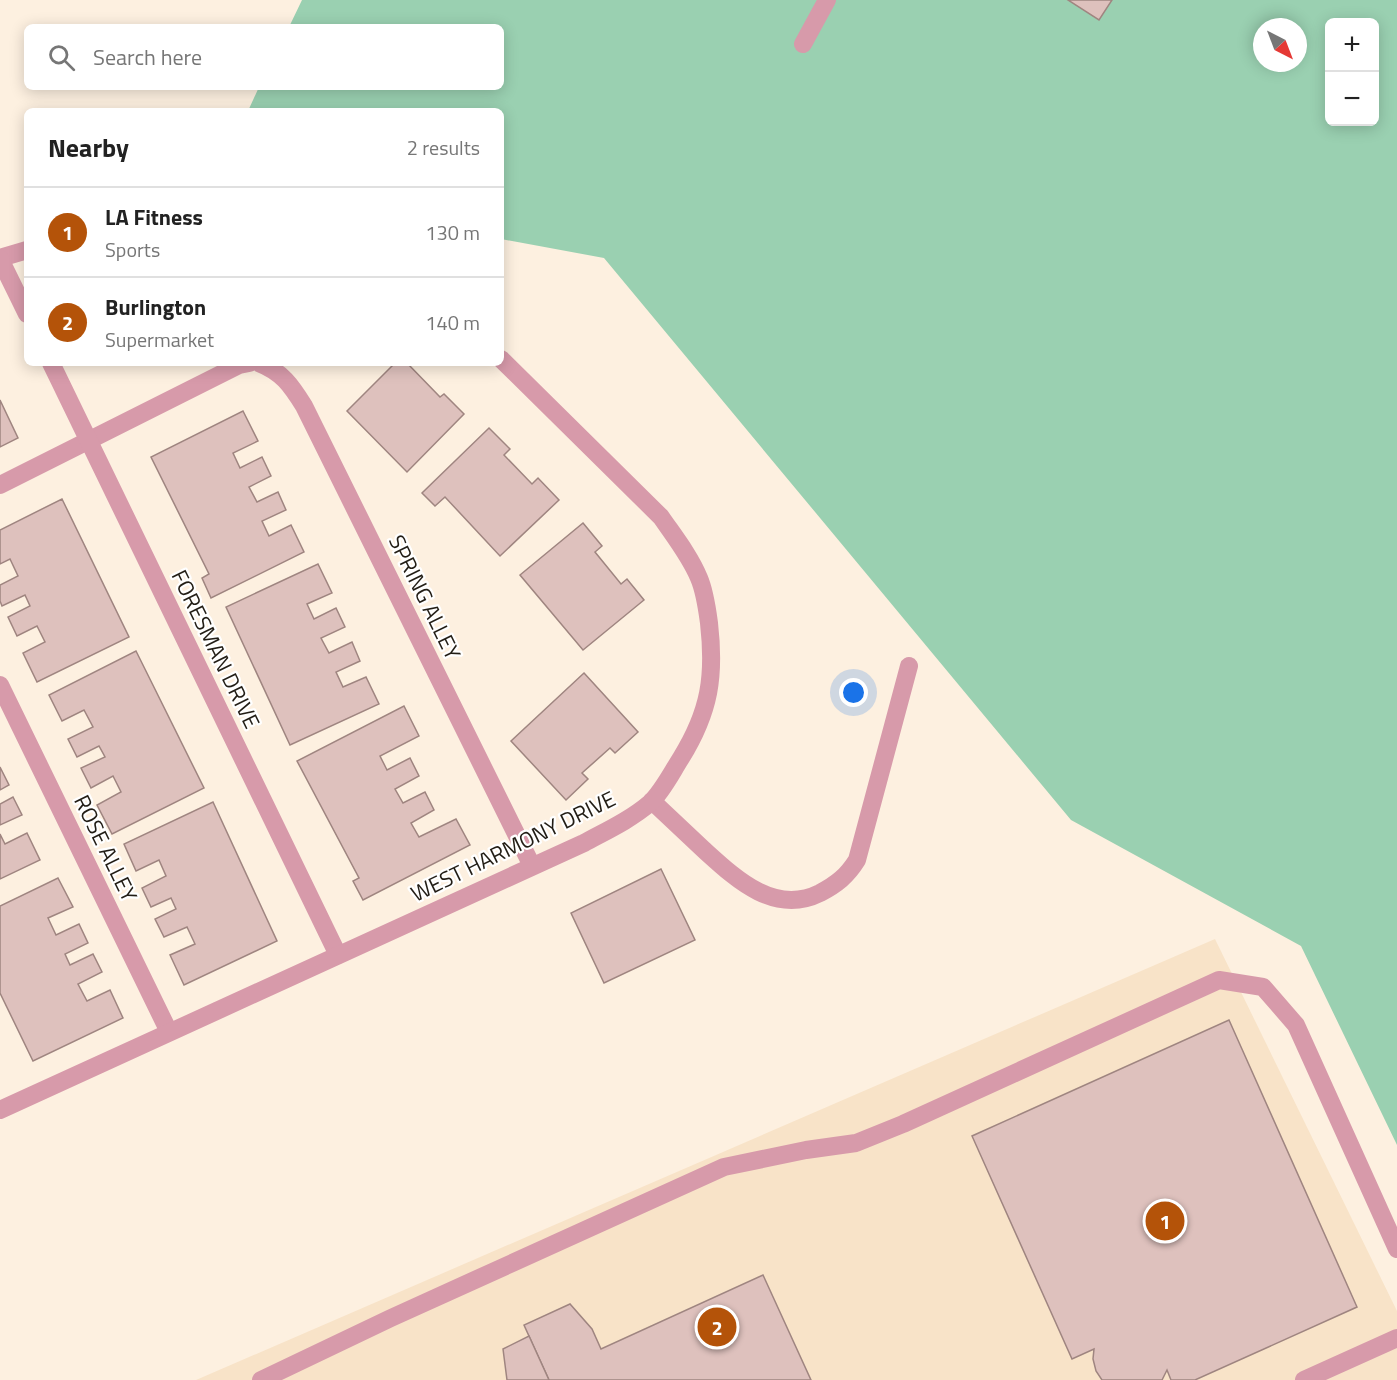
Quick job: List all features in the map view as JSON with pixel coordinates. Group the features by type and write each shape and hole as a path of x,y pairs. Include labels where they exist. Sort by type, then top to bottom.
{"street":[{"path":"803,44 827,0"},
{"path":"24,251 0,258 24,308"},
{"name":"WEST HARMONY DRIVE","path":"1,1106 170,1032 532,866 618,824 652,801 690,743 703,712 711,681 712,648 700,579 661,517 504,362"},
{"name":"FORESMAN DRIVE","path":"52,366 338,956"},
{"path":"0,485 237,366"},
{"name":"SPRING ALLEY","path":"267,366 284,377 304,406 532,866"},
{"path":"652,801 735,878 755,891 794,900 813,896 836,885 848,875 857,860 909,666"},
{"name":"ROSE ALLEY","path":"0,685 170,1032"},
{"path":"261,1380 391,1318 724,1167 806,1150 856,1143 903,1124 1219,980 1263,987 1296,1025 1397,1249"},
{"path":"1304,1380 1397,1338"}],"shaded area":[{"path":"1215,939 1397,1311 1397,1380 196,1380"}],"green space":[{"path":"302,0 1397,0 1397,1145 1301,946 1071,820 604,258 504,240 504,108 249,108 258,90 504,90 504,24 290,24"}],"building":[{"path":"1068,0 1112,0 1099,20"},
{"path":"392,366 410,366 440,397 444,394 464,414 407,472 347,411"},
{"path":"0,400 18,438 0,447"},
{"path":"243,411 258,441 233,453 240,468 262,457 271,476 249,487 257,502 278,492 286,510 262,521 269,536 291,525 304,552 211,598 202,578 209,574 151,457"},
{"path":"489,428 510,449 504,455 532,484 538,478 559,500 500,556 445,497 435,506 422,493"},
{"path":"62,499 129,637 37,682 23,653 45,642 37,626 17,636 8,617 30,606 25,595 2,606 0,585 18,576 10,559 0,564 0,530"},
{"path":"583,523 602,546 595,552 621,584 627,579 644,600 583,650 520,575"},
{"path":"318,564 332,593 307,604 314,619 336,608 345,627 321,638 329,653 352,642 360,661 336,672 343,687 366,677 379,704 290,745 226,607"},
{"path":"136,651 204,788 112,834 97,805 121,792 113,776 91,788 81,768 105,757 99,746 77,757 68,739 93,727 84,710 62,721 49,695"},
{"path":"584,673 638,732 615,753 610,748 582,773 588,779 566,800 511,741"},
{"path":"404,706 419,736 380,756 387,770 410,758 419,776 395,789 403,803 425,792 434,810 411,823 419,837 456,819 470,845 363,900 353,881 359,878 297,761"},
{"path":"0,767 9,785 0,790"},
{"path":"13,797 22,815 0,825 0,804"},
{"path":"213,802 277,941 184,985 170,955 195,944 187,927 164,937 155,919 176,909 171,898 151,907 142,888 166,876 159,860 136,871 124,844"},
{"path":"27,833 40,860 0,879 0,834 5,844"},
{"path":"661,869 695,940 604,983 571,913"},
{"path":"58,878 73,907 48,918 56,935 79,924 88,943 65,954 70,965 93,954 102,972 78,984 87,1001 110,990 123,1018 33,1061 0,993 0,906"},
{"path":"1229,1020 1357,1307 1195,1380 1171,1380 1167,1370 1162,1380 1102,1380 1096,1371 1093,1359 1094,1349 1072,1359 972,1136"},
{"path":"763,1275 811,1380 549,1380 524,1325 570,1304 592,1329 601,1349"},
{"path":"529,1336 549,1380 507,1380 503,1349"}],"place":[{"name":"LA Fitness","path":"1165,1221"},
{"name":"Burlington","path":"717,1327"}]}
